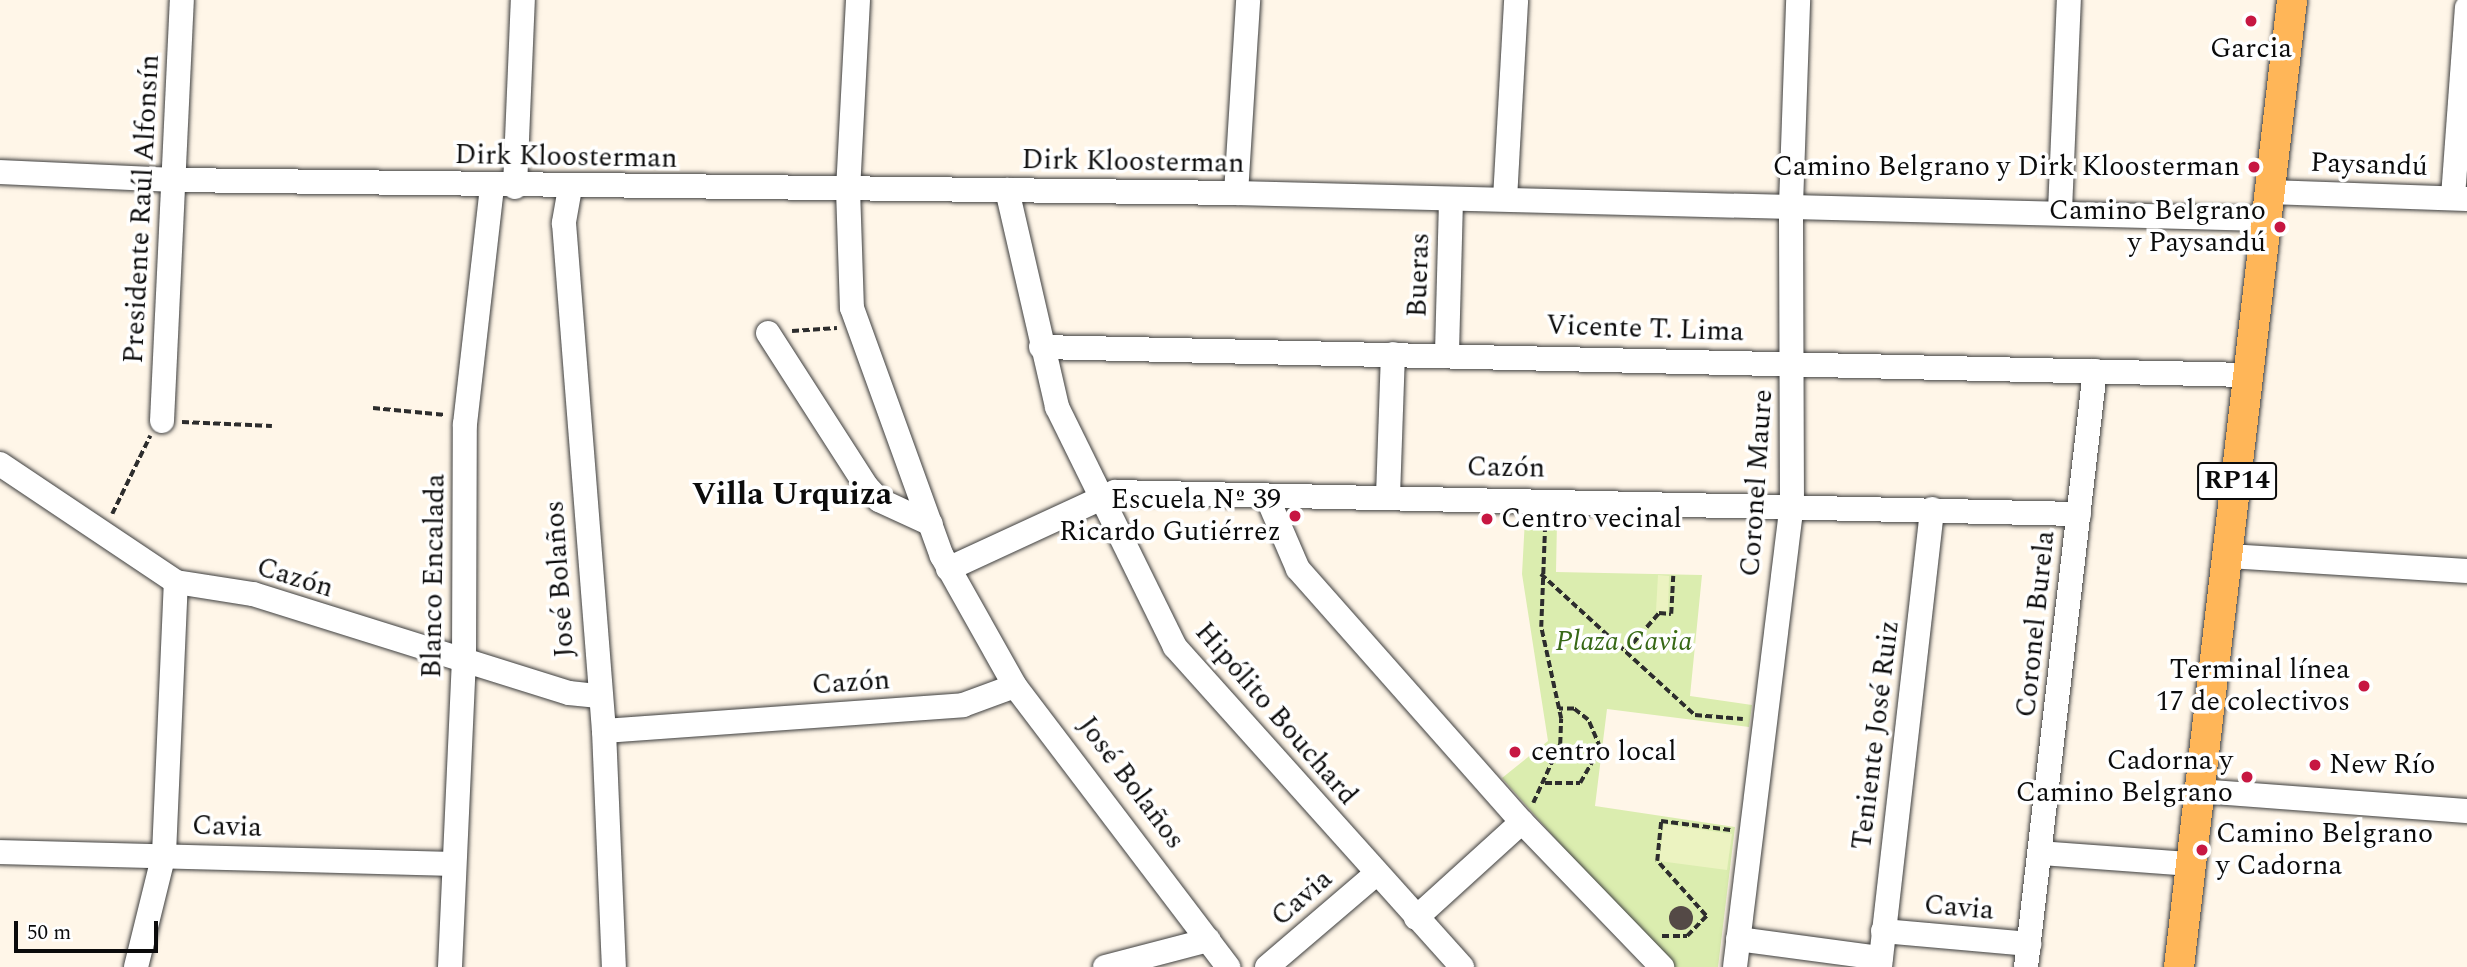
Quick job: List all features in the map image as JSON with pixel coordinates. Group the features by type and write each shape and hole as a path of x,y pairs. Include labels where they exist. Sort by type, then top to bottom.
{"main road":[{"name":"RP14","path":"2179,967 2292,0"}],"street":[{"name":"Presidente Raúl Alfonsín","path":"162,421 182,0"},
{"name":"Blanco Encalada","path":"450,967 452,864 464,662 466,417 503,187 523,0"},
{"name":"José Bolaños","path":"858,0 848,189 856,327 893,410 948,569 1015,686 1228,967"},
{"path":"1236,193 1248,0"},
{"path":"1505,199 1516,0"},
{"name":"Coronel Maure","path":"1735,967 1747,833 1792,505 1794,363 1791,205 1798,0"},
{"path":"2060,211 2069,0"},
{"path":"2460,198 2467,8"},
{"name":"Dirk Kloosterman","path":"0,172 174,180 503,187 1236,193 2060,211 2267,206"},
{"name":"José Bolaños","path":"570,188 564,223 599,696 604,731 614,967"},
{"name":"Hipólito Bouchard","path":"1007,190 1056,407 1187,665 1462,967"},
{"name":"Paysandú","path":"2267,206 2460,198"},
{"name":"Bueras","path":"1447,353 1451,199"},
{"path":"768,333 867,487 879,500 931,524"},
{"name":"Vicente T. Lima","path":"1041,347 1447,353 2248,375"},
{"name":"Bueras","path":"1388,496 1393,354"},
{"name":"Coronel Burela","path":"2027,956 2095,371"},
{"name":"Cazón","path":"0,464 176,582 253,594 569,693 599,696"},
{"name":"Cazón","path":"948,569 1099,496 1388,496 2079,514"},
{"path":"1267,497 1298,569 1522,822 1662,967"},
{"name":"Teniente José Ruiz","path":"1880,962 1932,509"},
{"path":"2229,556 2467,571"},
{"path":"136,967 163,854 176,582"},
{"name":"Cazón","path":"604,731 963,705 1015,686"},
{"path":"2200,791 2467,811"},
{"path":"1416,918 1522,822"},
{"name":"Cavia","path":"0,852 163,854 452,864"},
{"path":"2040,853 2190,864"},
{"name":"Cavia","path":"1267,967 1376,874"},
{"name":"Cavia","path":"1883,931 2027,956"},
{"path":"1738,939 1880,962"},
{"path":"1105,967 1209,940"}],"path":[{"path":"768,333 856,327"},
{"path":"373,408 466,417"},
{"path":"103,532 162,421 272,426"},
{"path":"1522,822 1544,783 1560,744 1559,709 1541,627 1541,574 1547,499"},
{"path":"1541,574 1695,715 1763,721"},
{"path":"1626,651 1659,613 1671,614 1673,576"},
{"path":"1544,783 1580,783 1600,748 1588,720 1574,709 1559,709"},
{"path":"1630,935 1636,927 1688,936 1706,916 1657,862 1661,821 1747,833"}],"green space":[{"name":"Plaza Cavia","path":"1525,519 1557,521 1556,572 1702,575 1690,696 1752,705 1749,727 1607,709 1595,806 1735,827 1718,967 1669,967 1502,778 1548,741 1522,574"},
{"path":"1658,575 1669,576 1668,611 1656,611"},
{"path":"1664,824 1732,834 1727,870 1659,861"}],"building":[{"path":"1681,906 1692,913 1693,918 1686,929 1681,930 1670,923 1669,918 1676,907"}],"place":[{"name":"Garcia","path":"2251,21"},
{"name":"Camino Belgrano y Dirk Kloosterman","path":"2254,167"},
{"name":"Camino Belgrano y Paysandú","path":"2280,227"},
{"name":"Escuela Nº 39 Ricardo Gutiérrez","path":"1295,516"},
{"name":"Centro vecinal","path":"1487,519"},
{"name":"Terminal línea 17 de colectivos","path":"2364,686"},
{"name":"centro local","path":"1515,752"},
{"name":"New Río","path":"2315,765"},
{"name":"Cadorna y Camino Belgrano","path":"2247,777"},
{"name":"Camino Belgrano y Cadorna","path":"2202,850"}],"district":[{"name":"Villa Urquiza","path":"792,495"}]}
